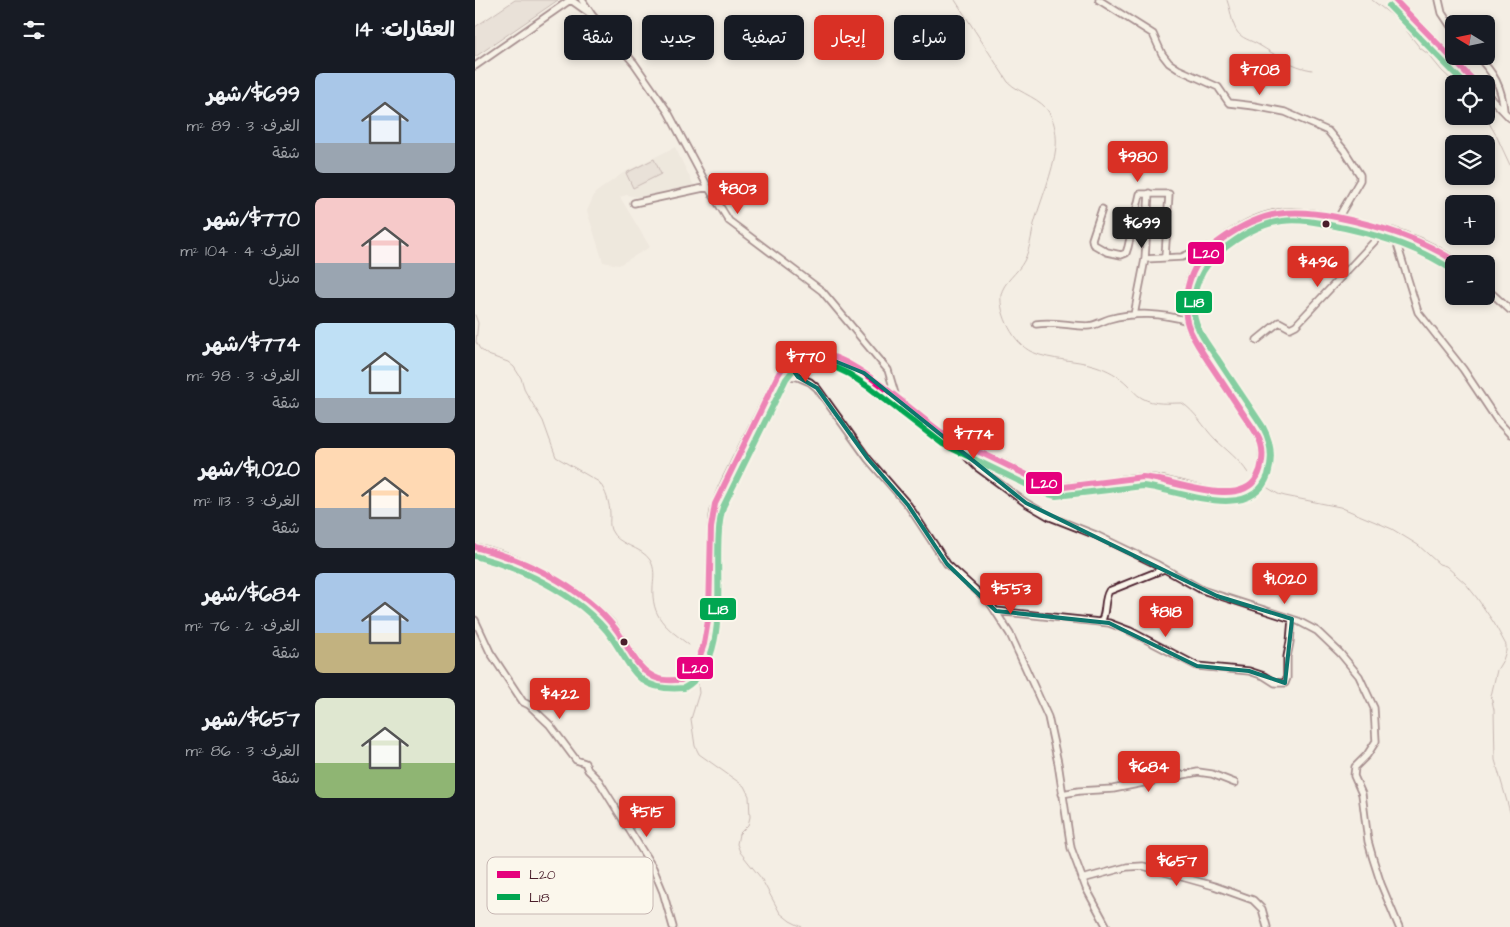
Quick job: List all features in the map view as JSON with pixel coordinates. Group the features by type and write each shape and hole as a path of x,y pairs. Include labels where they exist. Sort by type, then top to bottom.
{"street":[{"path":"475,66 570,0 592,15"},
{"path":"581,0 592,15"},
{"path":"1099,0 1153,34 1162,54 1169,63 1221,89 1226,101 1229,103 1285,112 1328,131 1345,150 1360,175 1360,182 1338,218"},
{"path":"1395,0 1468,75"},
{"path":"1439,0 1441,13 1445,19"},
{"path":"631,60 668,112 708,187 729,221 822,291 887,370 895,397"},
{"path":"1486,65 1501,88 1504,111"},
{"path":"1495,102 1510,118"},
{"path":"634,203 708,187"},
{"path":"1102,208 1092,238 1093,244 1107,252 1121,255 1126,253 1128,247 1139,195 1141,193 1169,194 1165,257"},
{"path":"1133,315 1145,259 1149,193"},
{"path":"947,436 1047,485 1057,487 1143,477 1171,481 1211,491 1236,493 1246,489 1259,474 1262,449 1259,438 1197,343 1187,322 1185,304 1189,280 1201,258 1210,248 1234,230 1269,213 1293,212 1338,218 1389,230 1433,246 1446,255"},
{"path":"1257,340 1279,322 1290,328 1296,326 1389,230"},
{"path":"1389,230 1418,312 1463,369 1497,420 1510,434"},
{"path":"1145,259 1182,257 1201,249 1210,248"},
{"path":"1495,296 1510,310"},
{"path":"1036,324 1050,323 1089,326 1108,319 1133,315 1172,316 1187,322"},
{"path":"475,547 510,557 533,567 578,594 609,620 641,666 659,680 669,681 686,678 698,662 707,625 711,589 710,537 712,512 778,375 787,362 804,352 827,355 864,373 947,436 977,467 1026,503 1050,517 1096,535 1201,590 1291,619 1317,631 1340,653 1359,676 1372,701 1375,715 1376,741 1367,755 1355,767 1354,776 1362,794 1368,841 1373,859 1399,927"},
{"path":"787,362 798,376 817,388 868,459 908,505 947,564 997,611 1048,717 1055,744 1071,848 1082,879 1107,927"},
{"path":"778,375 798,376"},
{"path":"1101,622 1105,614 1105,598 1109,591 1164,569"},
{"path":"997,611 1054,619 1101,622 1130,631 1197,666 1249,671 1264,676 1278,684 1285,683 1287,678 1291,619"},
{"path":"475,620 490,652 523,702 539,713 556,732 576,760 585,763 588,770 599,781 646,857"},
{"path":"1062,794 1113,789 1198,772 1212,774 1235,782"},
{"path":"1082,879 1127,867 1143,866 1214,886 1253,900 1262,909 1267,927"},
{"path":"653,868 663,892 673,927"}],"highlighted area":[{"path":"804,352 815,353 864,373 1026,503 1217,596 1292,619 1285,683 1249,671 1197,666 1109,623 996,611 947,564 908,505 868,459 817,388 798,377 787,362"}],"shaded area":[{"path":"515,0 558,0 475,57 475,27"},
{"path":"675,147 694,186 644,198 627,195 620,197 650,247 619,265 603,262 587,211 595,193 623,173"},
{"path":"654,159 661,174 633,188 626,173"}],"waterway":[{"path":"955,0 1008,82 1042,104 1052,118 1055,130 1056,147 1052,166 1034,224 1028,252 1024,261 1002,290 1002,311 1009,328 1019,342 1032,352 1056,359 1088,364 1109,371 1124,381 1138,395 1151,402 1182,403 1219,443 1237,459 1248,473"},
{"path":"1227,0 1234,27 1238,33 1278,57 1312,70"},
{"path":"1372,0 1398,20 1420,48 1428,54 1446,75"},
{"path":"1490,125 1510,165"},
{"path":"475,315 478,323 476,342 480,349 488,355 508,362 514,367 521,378 525,391 543,421 556,457 599,482 604,489 610,511 611,530 624,543 646,555 650,560 654,576 653,597 657,614 673,633 689,645"},
{"path":"1268,488 1285,496 1340,507 1392,529 1418,545 1439,564 1446,566 1466,584 1477,598 1506,645 1506,651 1497,670 1491,696 1494,710 1495,760 1510,812"},
{"path":"698,684 699,693 691,719 695,746 699,754 744,786 749,796 750,817 748,825 739,834 737,844 740,852 761,878 780,913 802,927"}],"transit line":[{"name":"L20","path":"1395,0 1468,75"},
{"name":"L18","path":"1389,6 1456,75"},
{"name":"L20","path":"475,547 520,562 562,583 588,601 606,617 644,670 659,679 681,680 696,667 704,644 709,615 711,528 715,504 778,375 787,361 795,355 814,352 834,357 854,367 896,396 948,437 1047,485 1064,487 1143,477 1204,490 1236,491 1248,487 1257,477 1262,461 1262,448 1256,432 1197,344 1187,321 1185,304 1189,283 1196,267 1205,254 1225,237 1252,222 1278,214 1305,213 1320,214 1384,229 1415,240 1445,255"},
{"name":"L18","path":"475,556 531,576 558,590 582,607 605,629 639,677 656,687 684,688 701,674 711,654 716,631 719,528 723,507 786,379 798,364 813,361 830,365 849,374 943,444 1044,493 1056,496 1143,486 1193,497 1230,501 1246,498 1259,490 1268,475 1270,451 1263,427 1206,343 1195,320 1194,296 1196,287 1203,271 1214,257 1234,241 1257,228 1282,221 1298,220 1345,228 1388,239 1445,265"}]}
